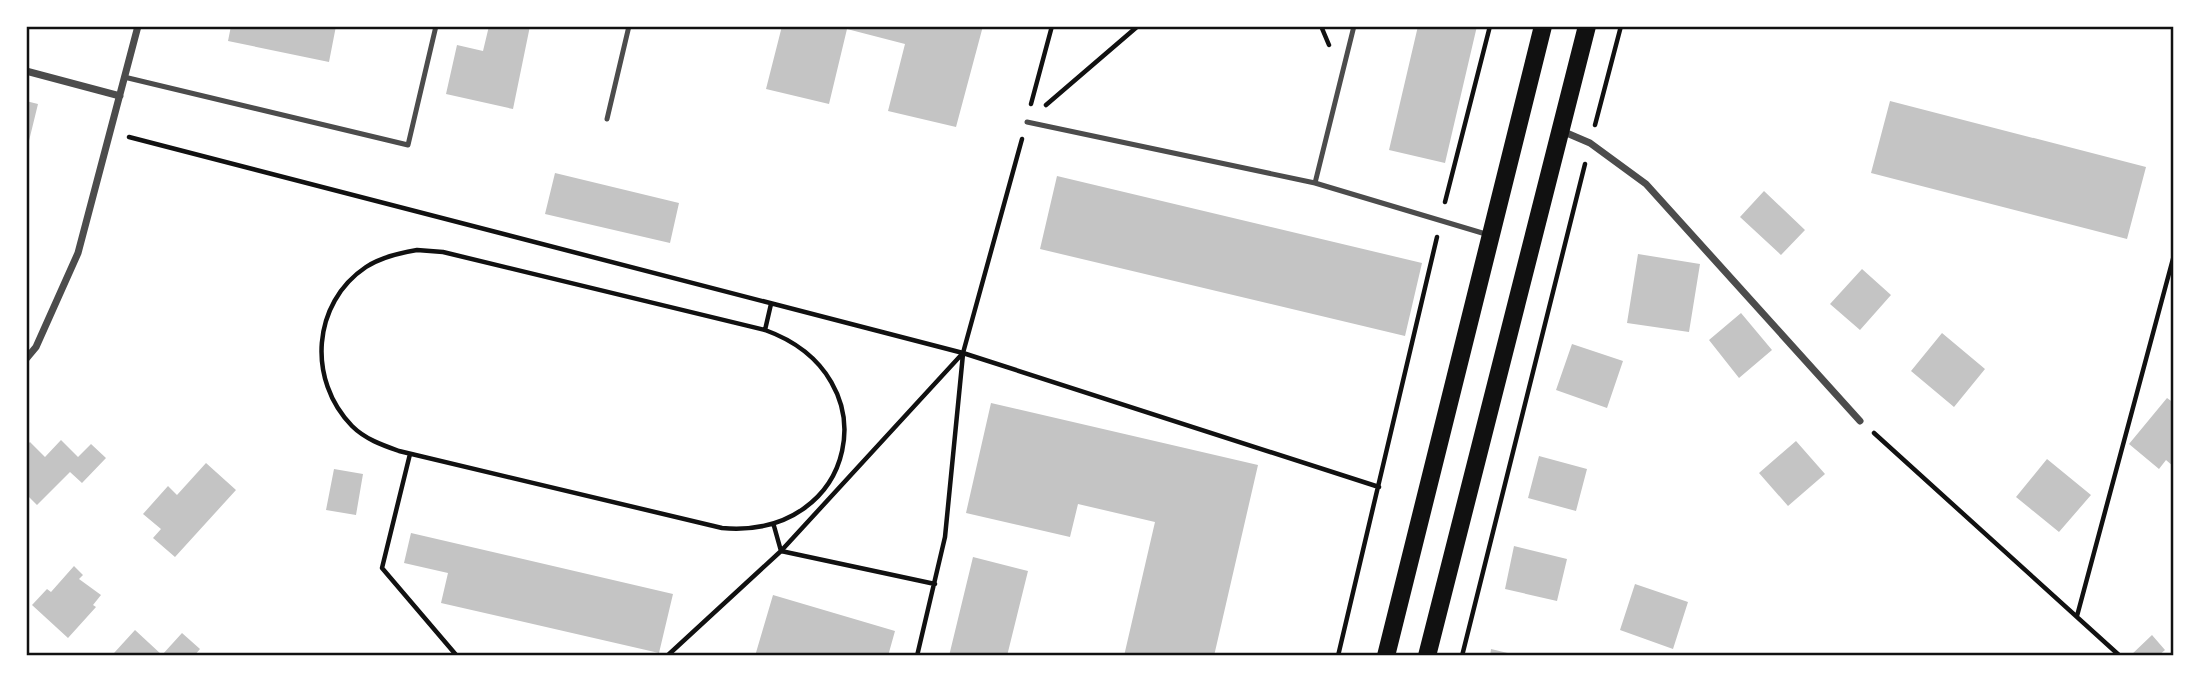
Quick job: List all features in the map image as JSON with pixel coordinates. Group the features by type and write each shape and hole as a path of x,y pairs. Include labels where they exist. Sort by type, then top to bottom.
{"main road":[{"path":"1386,656 1543,26"},
{"path":"1427,656 1587,26"}],"street":[{"path":"26,359 36,347 78,253 138,26"},
{"path":"26,71 120,96"},
{"path":"1561,130 1590,143 1646,184 1860,421"}],"lane":[{"path":"124,77 408,145 436,26"},
{"path":"607,119 629,26"},
{"path":"1315,183 1354,26"},
{"path":"1027,122 1315,183 1491,235"}],"path":[{"path":"917,656 945,537 963,353 1052,26"},
{"path":"1027,122 1138,26"},
{"path":"1338,656 1441,220 1490,26"},
{"path":"1462,656 1621,26"},
{"path":"111,132 963,353 1379,487"},
{"path":"416,250 443,252 789,338 812,354 829,374 840,398 844,424 842,451 833,475 818,497 798,514 774,526 748,531 722,528 410,454 375,442 353,427 330,395 320,356 322,330 331,305 346,284 366,266 390,255 416,250"},
{"path":"2077,616 2174,255"},
{"path":"765,330 771,304"},
{"path":"667,656 780,551 963,353"},
{"path":"1860,421 2120,656"},
{"path":"410,454 382,568 457,656"},
{"path":"774,526 780,551"},
{"path":"780,551 936,584"}],"building":[{"path":"231,26 336,26 329,62 228,41"},
{"path":"489,26 530,26 513,109 446,94 457,45 483,51"},
{"path":"782,26 983,26 956,127 888,111 905,44 847,29 829,104 766,89"},
{"path":"1418,26 1477,26 1445,163 1389,150"},
{"path":"26,101 38,104 27,149 26,149"},
{"path":"1890,101 2146,167 2127,239 1871,173"},
{"path":"555,173 679,203 670,243 545,214"},
{"path":"1057,176 1422,263 1405,336 1040,249"},
{"path":"1764,191 1805,230 1781,255 1740,217"},
{"path":"1638,254 1700,264 1689,332 1627,323"},
{"path":"1862,269 1891,295 1860,330 1830,304"},
{"path":"1741,313 1772,350 1739,378 1709,340"},
{"path":"1942,333 1985,369 1954,407 1911,371"},
{"path":"1572,344 1623,361 1607,408 1556,390"},
{"path":"2167,398 2174,403 2174,467 2166,460 2159,469 2129,444"},
{"path":"991,403 1258,465 1214,656 1124,656 1155,522 1078,504 1070,537 966,513"},
{"path":"61,440 78,457 91,444 106,458 82,483 70,472 37,505 26,494 26,446 30,442 45,457"},
{"path":"1796,441 1825,474 1788,506 1759,473"},
{"path":"1539,456 1587,469 1576,511 1528,498"},
{"path":"2047,459 2091,495 2059,532 2016,497"},
{"path":"206,463 236,490 175,557 153,538 161,529 143,514 168,486 177,495"},
{"path":"334,469 363,474 356,515 326,510"},
{"path":"411,533 673,594 659,653 441,603 448,573 404,563"},
{"path":"1514,546 1567,559 1557,601 1505,589"},
{"path":"973,557 1028,571 1007,656 949,656"},
{"path":"74,566 83,575 79,579 101,595 93,605 96,607 68,638 32,605 47,589 51,592"},
{"path":"1635,584 1688,602 1673,649 1620,630"},
{"path":"773,595 895,631 888,656 755,656"},
{"path":"135,630 162,655 182,633 200,649 194,656 118,656 114,653"},
{"path":"2152,635 2165,650 2158,656 2130,656"},
{"path":"1491,649 1516,655 1516,656 1490,656"}]}
